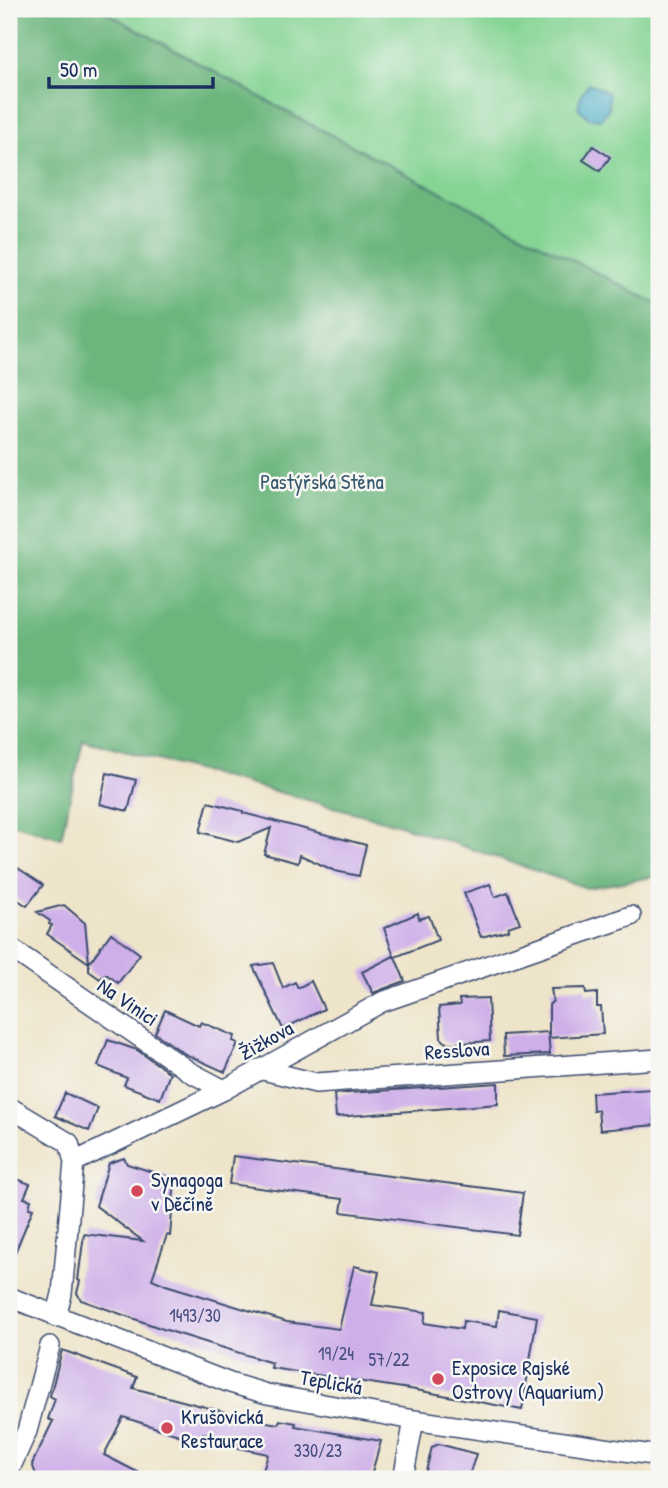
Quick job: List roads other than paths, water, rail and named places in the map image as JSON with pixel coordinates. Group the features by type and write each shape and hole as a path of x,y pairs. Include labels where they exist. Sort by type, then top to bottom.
{"street":[{"name":"Žižkova","path":"74,1162 225,1090 382,1002 631,916"},
{"name":"Na Vinici","path":"9,947 190,1072 225,1090"},
{"name":"Resslova","path":"260,1069 316,1083 659,1059"},
{"path":"9,1107 69,1143 74,1162 62,1294 56,1317"},
{"name":"Teplická","path":"9,1297 230,1383 267,1394 414,1420 659,1456"},
{"path":"9,1471 27,1431 50,1346"},
{"path":"403,1479 414,1420"}],"water":[{"path":"589,83 609,93 609,108 601,119 589,118 578,108 581,94"}],"place":[{"name":"Synagoga v Děčíně","path":"137,1191"},
{"name":"Exposice Rajské Ostrovy (Aquarium)","path":"438,1379"},
{"name":"Krušovická Restaurace","path":"167,1428"}],"park label":[{"name":"Pastýřská Stěna","path":"322,481"}]}
